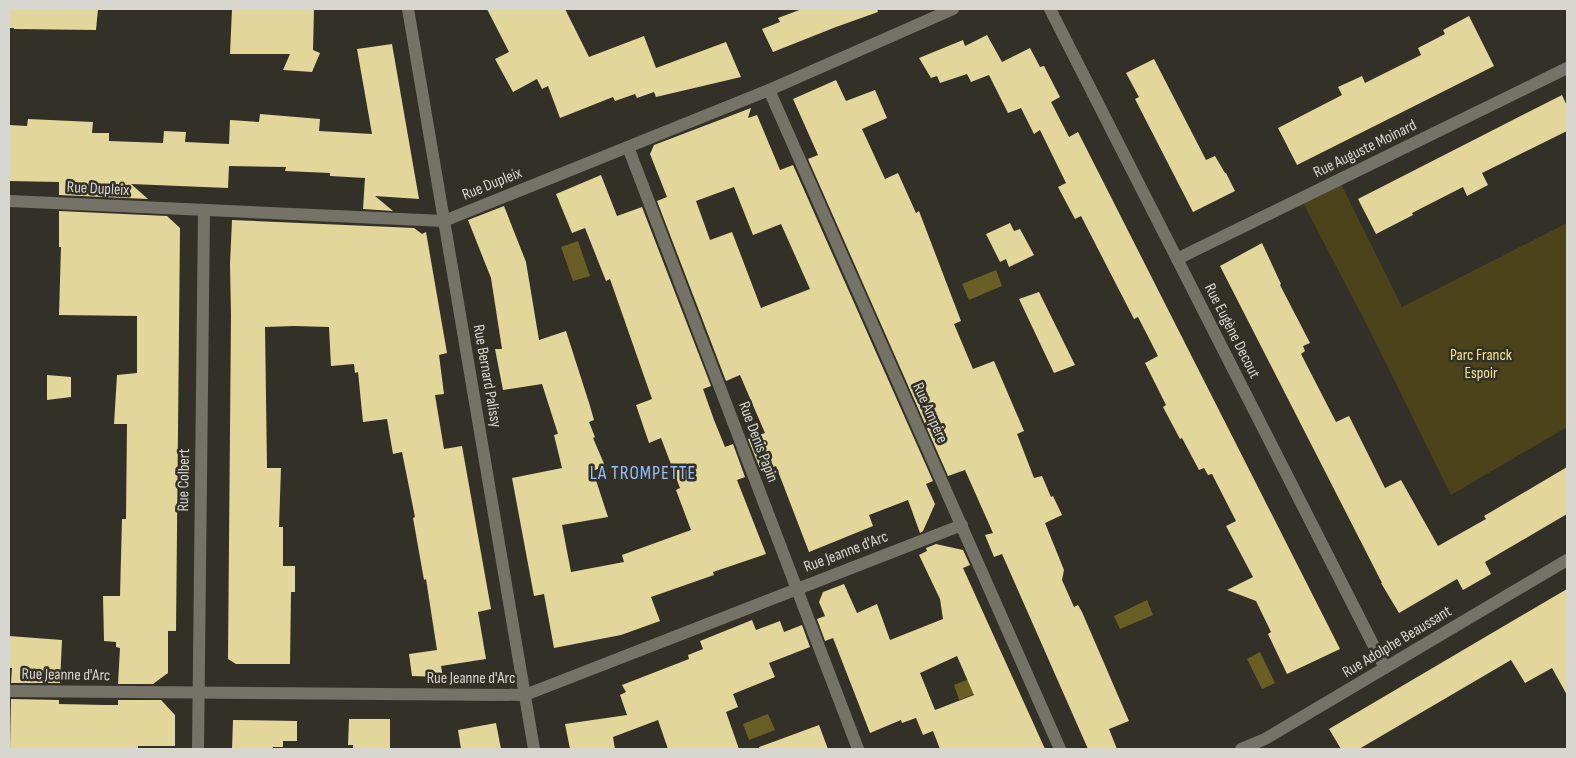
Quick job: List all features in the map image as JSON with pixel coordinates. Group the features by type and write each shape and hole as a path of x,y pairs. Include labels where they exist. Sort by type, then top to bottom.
{"street":[{"name":"Rue Bernard Palissy","path":"408,9 534,749"},
{"name":"Rue Dupleix","path":"9,201 444,221 769,90 953,9"},
{"name":"Rue Eugène Decout","path":"1050,9 1385,668"},
{"name":"Rue Auguste Moinard","path":"1178,259 1567,68"},
{"name":"Rue Ampère","path":"769,90 1060,749"},
{"name":"Rue Denis Papin","path":"628,147 858,749"},
{"name":"Rue Colbert","path":"198,749 204,210"},
{"name":"Rue Jeanne d'Arc","path":"9,691 525,695 962,525"},
{"name":"Rue Adolphe Beaussant","path":"1241,749 1265,739 1567,560"}],"green space":[{"name":"Parc Franck Espoir","path":"1339,180 1402,307 1567,223 1567,427 1451,495 1367,325 1301,199"}],"shaded area":[{"path":"578,241 590,276 573,281 561,247"},
{"path":"996,270 1002,286 969,300 962,284"},
{"path":"1147,600 1153,615 1120,629 1114,616"},
{"path":"1260,652 1275,683 1262,689 1247,659"},
{"path":"982,674 987,689 959,700 954,685"},
{"path":"768,714 775,730 749,740 743,724"}],"building":[{"path":"9,9 98,9 96,30 9,28"},
{"path":"232,9 314,9 313,50 320,53 312,72 283,70 290,54 230,54"},
{"path":"487,9 565,9 589,57 644,36 656,68 726,42 741,77 656,97 654,92 637,98 635,94 615,101 613,97 560,118 548,86 542,89 537,79 513,92 495,59 509,52"},
{"path":"802,9 877,9 878,12 773,52 762,29 780,22 778,18"},
{"path":"1469,16 1494,66 1297,165 1278,128 1342,95 1338,87 1362,76 1365,83 1421,55 1418,48 1445,34 1443,30"},
{"path":"987,35 1002,62 1030,48 1040,67 1044,66 1060,97 1051,102 1069,137 1078,132 1340,649 1287,674 1268,634 1271,632 1256,601 1227,590 1253,577 1226,526 1236,521 1212,474 1208,475 1204,468 1199,470 1163,407 1166,405 1145,363 1158,356 1138,317 1134,319 1081,216 1075,219 1058,187 1066,183 1040,130 1034,134 1021,108 1008,113 989,75 971,82 967,74 940,83 937,76 931,78 919,58 963,40 965,46"},
{"path":"392,44 419,199 375,196 393,211 363,209 365,178 330,176 330,173 285,171 286,167 229,166 228,188 131,184 148,199 59,195 59,182 9,181 9,125 27,126 28,119 93,122 92,133 109,133 109,141 163,143 164,131 186,132 185,142 229,144 230,120 259,122 260,114 320,119 319,131 372,134 357,49"},
{"path":"1154,59 1206,160 1215,156 1235,191 1193,212 1135,99 1139,97 1126,73"},
{"path":"836,80 846,101 875,90 887,118 862,129 885,179 898,173 916,213 919,211 961,321 954,324 973,369 994,361 1024,431 1017,434 1034,478 1042,476 1051,497 1053,496 1062,515 1045,523 1064,570 1062,580 1074,607 1078,605 1082,612 1129,721 1109,729 1117,749 1088,749 1002,554 994,557 985,535 993,533 965,470 948,476 808,159 818,155 793,99"},
{"path":"1562,95 1567,106 1567,131 1482,173 1488,185 1467,196 1463,187 1376,234 1358,199"},
{"path":"751,108 748,118 757,115 780,170 793,165 933,481 926,484 935,504 923,531 920,533 908,500 869,515 873,526 809,552 776,466 761,471 748,439 765,433 740,375 726,381 657,201 667,197 650,154 654,145","holes":["734,187 753,235 781,224 810,289 761,308 732,232 710,240 696,201"]},
{"path":"601,175 617,216 642,207 711,386 703,389 714,420 725,447 733,444 745,477 737,480 766,554 713,572 714,575 651,597 660,621 621,635 554,648 544,594 534,596 512,478 562,468 554,435 558,434 542,384 503,390 495,349 502,349 491,278 468,220 504,206 526,262 539,340 566,331 590,406 594,420 589,422 595,437 593,438 605,466 593,471 608,517 562,525 571,572 624,562 622,555 691,530 676,490 680,488 661,438 649,443 636,405 652,399 610,279 606,281 585,228 572,233 556,194"},
{"path":"59,211 167,216 180,228 176,631 168,631 168,673 153,684 118,684 120,648 116,647 116,642 104,641 103,596 120,596 122,519 126,519 127,424 114,424 117,375 137,373 137,316 59,315 61,247 59,247"},
{"path":"232,220 414,228 422,234 426,232 447,353 439,355 444,394 435,395 444,449 462,446 491,609 478,612 486,659 441,666 443,677 412,676 409,654 437,650 426,579 424,580 413,518 415,517 402,452 393,454 387,419 363,422 358,372 355,373 354,364 331,366 329,327 294,326 265,327 267,468 281,468 279,527 283,527 283,566 295,566 295,592 291,592 290,664 236,664 228,659 230,264"},
{"path":"1010,223 1014,231 1020,229 1034,255 1009,267 1006,259 1000,262 986,234"},
{"path":"1262,243 1280,285 1310,343 1303,346 1305,351 1301,354 1336,422 1349,416 1385,488 1401,480 1438,546 1486,519 1484,516 1567,467 1567,514 1485,562 1491,574 1463,590 1457,579 1399,613 1381,583 1220,266"},
{"path":"1039,292 1075,365 1054,373 1019,299"},
{"path":"47,375 71,377 71,397 47,400"},
{"path":"936,544 963,550 970,565 963,568 1045,749 940,749 933,731 923,735 916,718 902,723 901,720 870,733 833,638 825,641 817,619 825,616 819,602 823,592 844,584 857,613 877,604 890,640 943,619 940,599 919,555 927,551 926,548","holes":["957,656 974,695 935,710 920,673"]},
{"path":"1567,589 1567,695 1552,668 1525,683 1511,660 1359,749 1341,749 1329,729"},
{"path":"752,620 756,630 780,621 784,632 802,625 810,647 769,663 775,677 733,694 738,707 726,712 739,749 668,749 658,720 613,737 615,749 570,749 565,724 627,715 620,695 626,692 622,685 689,659 688,655 703,649 700,641"},
{"path":"9,636 62,640 60,683 11,683 12,668 9,668"},
{"path":"11,699 59,700 59,704 106,705 118,705 118,700 161,700 175,715 175,746 138,746 138,749 10,749"},
{"path":"349,719 390,719 390,749 353,749 353,745 348,745"},
{"path":"233,720 297,721 297,741 283,741 283,747 273,747 273,749 232,749"},
{"path":"496,723 501,749 461,749 458,730"},
{"path":"819,725 828,749 760,749 759,747"}],"district":[{"name":"LA TROMPETTE","path":"643,473"}]}
